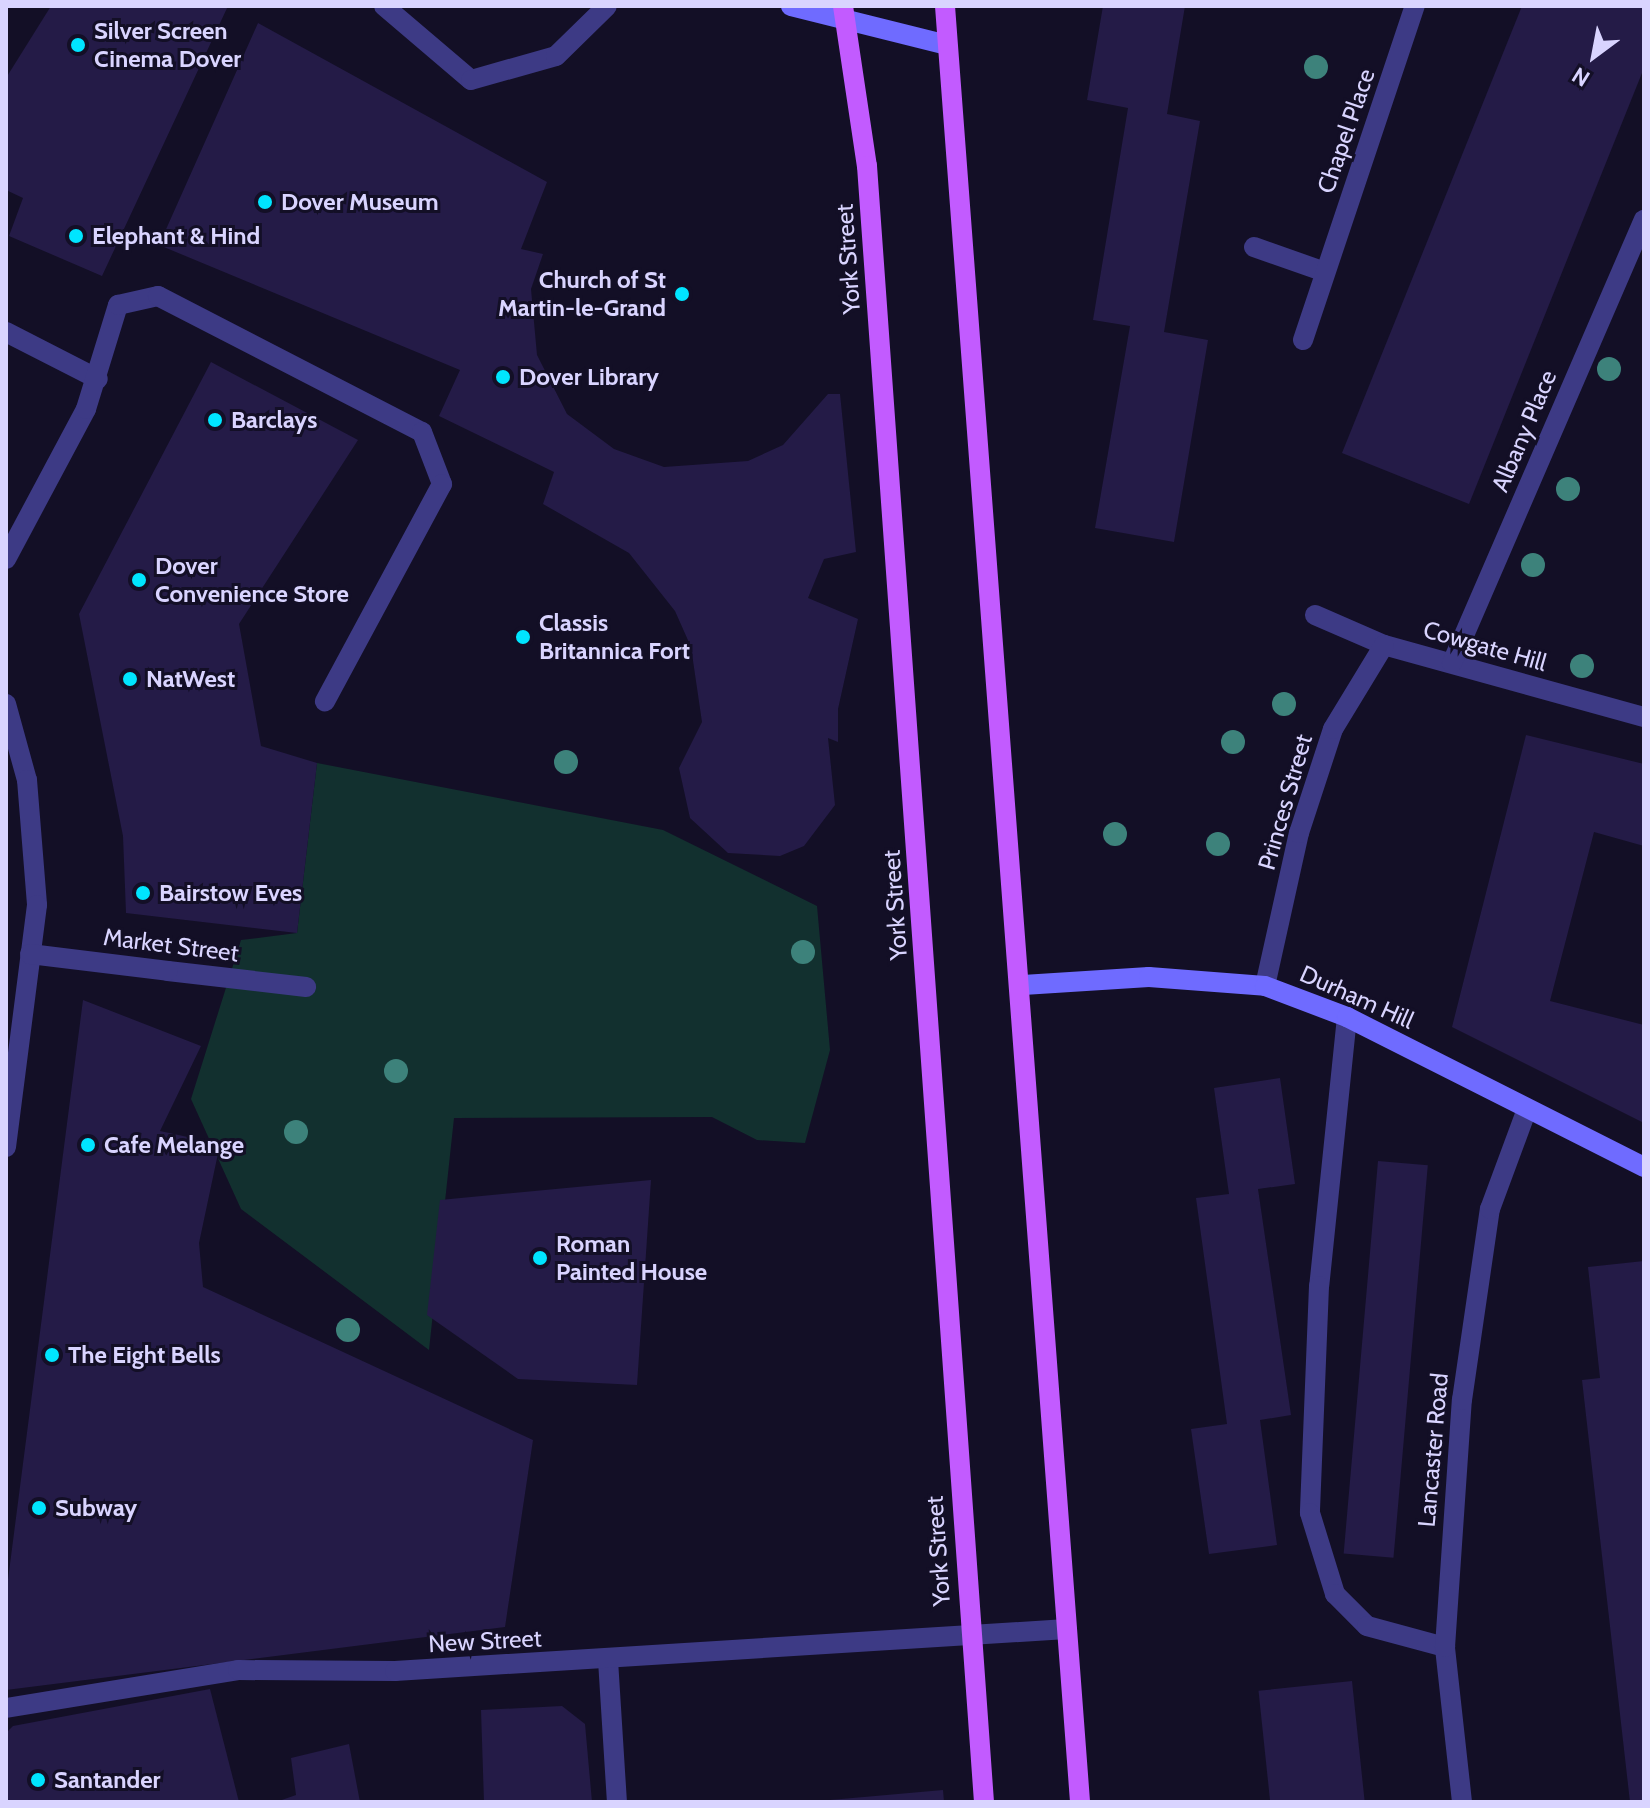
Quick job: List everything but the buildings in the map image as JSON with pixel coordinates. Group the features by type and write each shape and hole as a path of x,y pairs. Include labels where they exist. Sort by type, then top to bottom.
{"main road":[{"path":"945,6 1023,985 1080,1802"},
{"name":"York Street","path":"844,10 867,166 969,1631 984,1802"}],"street":[{"path":"384,6 471,80 556,56 607,6"},
{"path":"791,6 844,10 947,45"},
{"name":"Chapel Place","path":"1303,340 1415,6"},
{"name":"Albany Place","path":"1452,663 1644,220"},
{"path":"1254,247 1325,272"},
{"path":"6,559 98,379 118,305 158,296 422,432 442,484 325,701"},
{"path":"6,332 98,379"},
{"name":"Cowgate Hill","path":"1315,615 1384,645 1644,717"},
{"name":"Princes Street","path":"1265,986 1299,833 1333,729 1384,645"},
{"path":"6,704 27,780 37,905 6,1147"},
{"name":"Market Street","path":"30,954 306,987"},
{"name":"Durham Hill","path":"1023,985 1149,977 1265,986 1347,1017 1644,1167"},
{"path":"1347,1017 1319,1286 1310,1513 1335,1594 1367,1626 1445,1647"},
{"name":"Lancaster Road","path":"1462,1802 1445,1647 1462,1400 1490,1209 1527,1109"},
{"name":"New Street","path":"6,1708 238,1670 608,1660 969,1631 1067,1629"},
{"path":"608,1660 617,1802"}],"green space":[{"path":"317,763 663,830 817,906 830,1050 805,1143 757,1140 712,1117 454,1118 429,1350 241,1209 191,1099 241,940 297,933"}],"place":[{"name":"Silver Screen Cinema Dover","path":"78,45"},
{"name":"Dover Museum","path":"265,202"},
{"name":"Elephant & Hind","path":"76,236"},
{"name":"Church of St Martin-le-Grand","path":"682,294"},
{"name":"Dover Library","path":"503,377"},
{"name":"Barclays","path":"215,420"},
{"name":"Dover Convenience Store","path":"139,580"},
{"name":"Classis Britannica Fort","path":"523,637"},
{"name":"NatWest","path":"130,679"},
{"name":"Bairstow Eves","path":"143,893"},
{"name":"Cafe Melange","path":"88,1145"},
{"name":"Roman Painted House","path":"540,1258"},
{"name":"The Eight Bells","path":"52,1355"},
{"name":"Subway","path":"39,1508"},
{"name":"Santander","path":"38,1780"}]}
